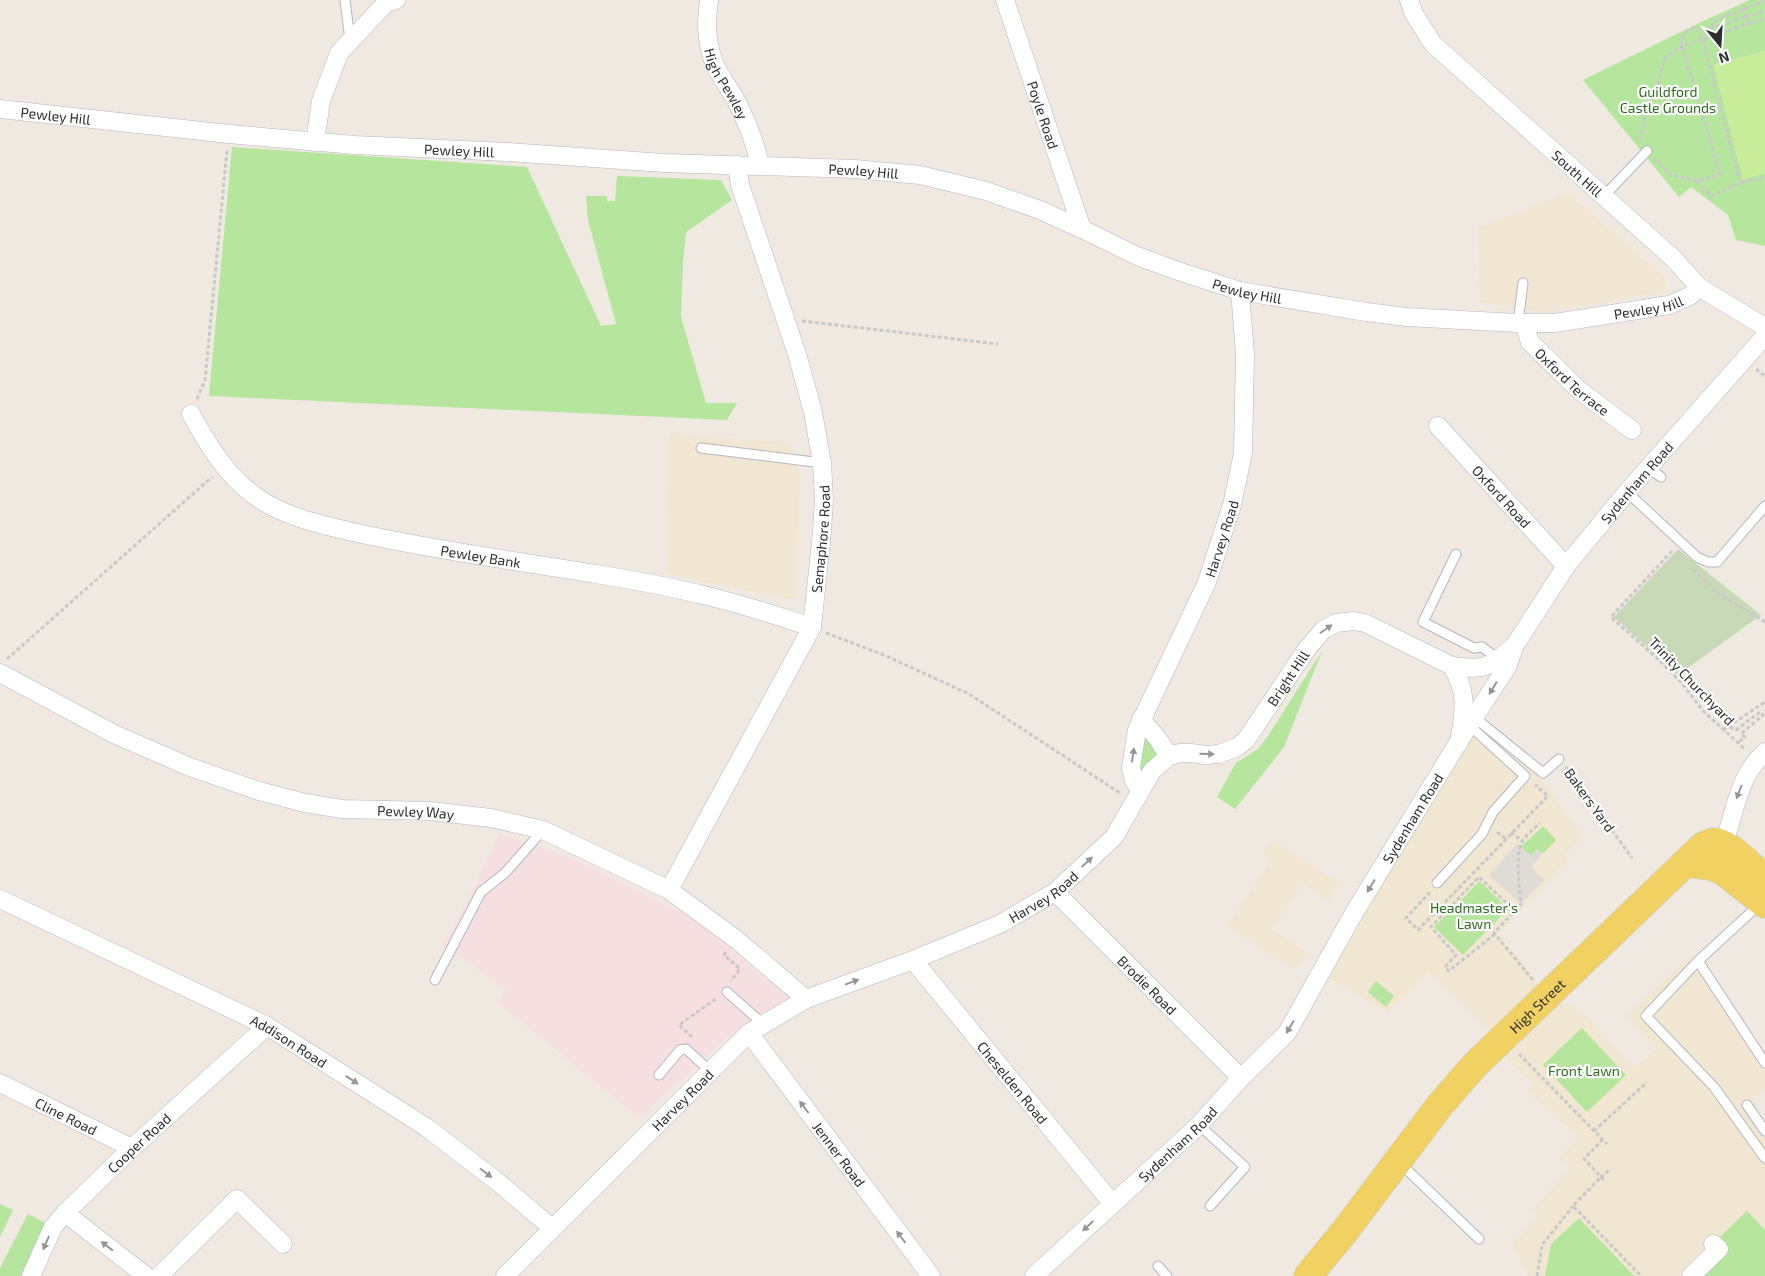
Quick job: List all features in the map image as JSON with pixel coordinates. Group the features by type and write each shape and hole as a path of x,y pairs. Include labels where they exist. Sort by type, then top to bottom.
{"main road":[{"name":"High Street","path":"1308,1276 1345,1231 1440,1105 1476,1064 1703,846 1714,842 1724,844"},
{"path":"1724,844 1747,862 1764,895"},
{"path":"1687,863 1710,866 1723,871 1764,895"}],"street":[{"path":"315,142 318,116 325,86 339,53 386,3 396,0"},
{"name":"High Pewley","path":"709,0 706,23 707,41 713,63 736,101 753,139 760,165"},
{"name":"Poyle Road","path":"1005,0 1082,228"},
{"name":"South Hill","path":"1409,0 1414,14 1433,44 1673,258 1699,287 1765,327"},
{"name":"Pewley Hill","path":"0,109 315,142 507,152 664,163 855,168 920,175 986,192 1040,210 1082,228 1137,256 1240,291 1349,310 1406,317 1555,323 1669,305 1681,302 1699,287"},
{"name":"Semaphore Road","path":"669,890 812,627 822,532 824,499 822,463 814,412 786,319 740,185 737,165"},
{"name":"Harvey Road","path":"505,1276 710,1071 756,1028 806,999 913,960 1000,924 1055,892 1114,837 1130,812 1140,790 1134,781 1131,768 1137,730 1207,582 1232,505 1243,453 1245,354 1240,291"},
{"name":"Oxford Terrace","path":"1521,323 1530,342 1579,390 1632,430"},
{"name":"Sydenham Road","path":"1034,1276 1198,1125 1241,1078 1287,1033 1354,913 1506,667 1515,645 1566,566 1627,492 1655,472 1765,336"},
{"name":"Pewley Bank","path":"191,414 207,443 223,466 256,497 286,512 313,522 405,543 597,574 703,594 812,627"},
{"name":"Oxford Road","path":"1438,426 1566,566"},
{"name":"Bright Hill","path":"1170,756 1180,753 1218,754 1237,747 1246,740 1306,650 1323,630 1336,623 1354,621 1366,623 1452,666 1477,669 1488,666 1515,645"},
{"path":"1452,666 1461,684 1464,698 1459,743"},
{"name":"Pewley Way","path":"0,673 114,734 190,767 259,791 304,803 342,809 430,811 491,818 543,830 669,890 736,940 806,999"},
{"path":"1140,790 1152,771 1170,756 1141,719"},
{"path":"1724,844 1737,796 1744,780 1756,760 1765,752"},
{"name":"Brodie Road","path":"1055,892 1241,1078"},
{"name":"Addison Road","path":"0,899 267,1026 426,1127 499,1183 552,1228"},
{"name":"Cheselden Road","path":"913,960 1112,1203"},
{"name":"Cooper Road","path":"31,1276 53,1227 65,1213 132,1148 267,1026"},
{"name":"Jenner Road","path":"756,1028 931,1276"},
{"name":"Cline Road","path":"0,1083 132,1148"},
{"path":"159,1276 237,1199 283,1244"},
{"path":"65,1213 146,1276"},
{"path":"1691,1276 1719,1249 1714,1244"}],"lane":[{"path":"345,0 350,41"},
{"path":"1604,196 1647,151"},
{"path":"1521,323 1523,283"},
{"path":"701,448 822,463"},
{"path":"1627,492 1697,557 1708,562 1717,562 1765,506"},
{"path":"1456,554 1423,622 1474,648 1482,647 1498,659"},
{"path":"1436,886 1482,834 1493,812 1525,776 1472,721"},
{"name":"Bakers Yard","path":"1472,721 1543,773 1559,759"},
{"path":"435,980 481,892 505,873 543,830"},
{"path":"1764,895 1646,1016 1714,1087 1765,1158"},
{"path":"1698,961 1765,1063"},
{"path":"725,990 756,1028"},
{"path":"659,1075 680,1050 686,1049 710,1071"},
{"path":"1747,1105 1765,1131"},
{"path":"1198,1125 1245,1167 1210,1206"},
{"path":"1398,1161 1479,1239"},
{"path":"1158,1266 1167,1276"}],"path":[{"path":"1763,11 1710,29 1716,20 1765,1"},
{"path":"1744,8 1749,23"},
{"path":"1740,183 1702,40 1701,32 1694,28 1688,31 1682,38 1682,46 1720,174 1698,181 1671,175 1647,151 1640,137 1645,115 1655,93 1665,58 1682,46 1702,40 1765,18"},
{"path":"191,414 205,380 229,134"},
{"path":"1698,181 1711,196 1740,183 1765,177"},
{"path":"786,319 998,344"},
{"path":"0,665 223,466"},
{"name":"Trinity Churchyard","path":"1672,550 1611,617 1660,661 1680,681 1704,712 1737,741 1745,737 1741,734 1763,715 1760,712 1736,730 1730,727"},
{"path":"1757,617 1765,622"},
{"path":"812,627 884,655 969,694 1120,793 1140,790"},
{"path":"1723,730 1765,702"},
{"name":"Bakers Yard","path":"1559,759 1632,858"},
{"path":"1436,886 1406,918 1418,930 1548,796 1525,776"},
{"path":"1583,804 1593,805"},
{"path":"1515,911 1479,877 1431,927 1436,935 1456,955 1445,967 1449,971 1495,934 1522,904 1519,878 1520,846 1522,841 1540,824"},
{"path":"1497,832 1506,839"},
{"path":"1511,832 1522,841"},
{"path":"1452,897 1457,900"},
{"path":"1495,934 1536,984"},
{"path":"692,1037 680,1025 725,990 740,969 724,955"},
{"path":"1519,1054 1607,1144"},
{"path":"1594,1131 1647,1082"},
{"path":"1602,1139 1584,1159 1602,1178"},
{"path":"1537,1276 1542,1245 1573,1206 1609,1170"},
{"path":"1573,1206 1641,1276"}],"shaded area":[{"path":"1568,193 1664,277 1666,287 1662,292 1544,312 1480,302 1478,228"},
{"path":"669,434 788,443 800,478 795,600 667,574"},
{"path":"1485,732 1539,778 1555,797 1582,837 1565,855 1569,859 1499,934 1534,978 1557,1003 1572,1005 1583,1016 1586,1014 1634,1069 1655,1049 1626,1016 1692,954 1765,1071 1765,1090 1744,1104 1752,1121 1765,1139 1765,1276 1528,1276 1512,1244 1538,1216 1532,1210 1570,1168 1559,1158 1578,1137 1527,1091 1533,1085 1510,1062 1506,1050 1481,1022 1429,972 1388,1013 1326,976 1462,751 1475,733"},
{"path":"499,834 580,862 698,921 790,1000 736,1030 639,1118 498,1003 506,989 442,944 461,914"},
{"path":"1272,840 1339,883 1328,900 1302,883 1272,929 1307,952 1295,970 1227,926 1271,860 1263,854"},
{"path":"1517,844 1531,856 1537,849 1542,854 1531,868 1544,880 1521,904 1489,875"}],"green space":[{"name":"Guildford Castle Grounds","path":"1750,0 1765,0 1765,51 1714,65 1743,179 1765,173 1765,246 1736,240 1728,215 1691,187 1679,197 1583,80"},
{"path":"1765,51 1765,173 1743,179 1714,65"},
{"path":"232,147 527,167 601,326 616,324 588,220 586,196 607,196 607,201 615,201 617,176 721,180 732,200 686,232 681,317 706,403 737,403 727,420 209,396"},
{"path":"1678,549 1761,615 1678,675 1614,617"},
{"path":"1322,651 1284,747 1235,809 1217,797 1236,763 1258,749 1268,736"},
{"path":"1144,732 1159,752 1159,757 1140,776 1137,775"},
{"path":"1543,826 1556,840 1542,854 1537,850 1531,856 1521,847"},
{"name":"Headmaster's Lawn","path":"1480,881 1508,909 1463,955 1434,927"},
{"path":"1376,981 1394,996 1386,1007 1368,992"},
{"name":"Front Lawn","path":"1582,1028 1626,1075 1587,1112 1543,1065"},
{"path":"0,1204 13,1210 0,1237"},
{"path":"1747,1211 1765,1230 1765,1276 1699,1276 1717,1240"},
{"path":"28,1214 53,1227 31,1276 0,1276 0,1268"},
{"path":"1579,1218 1634,1276 1545,1276 1551,1244"}]}
